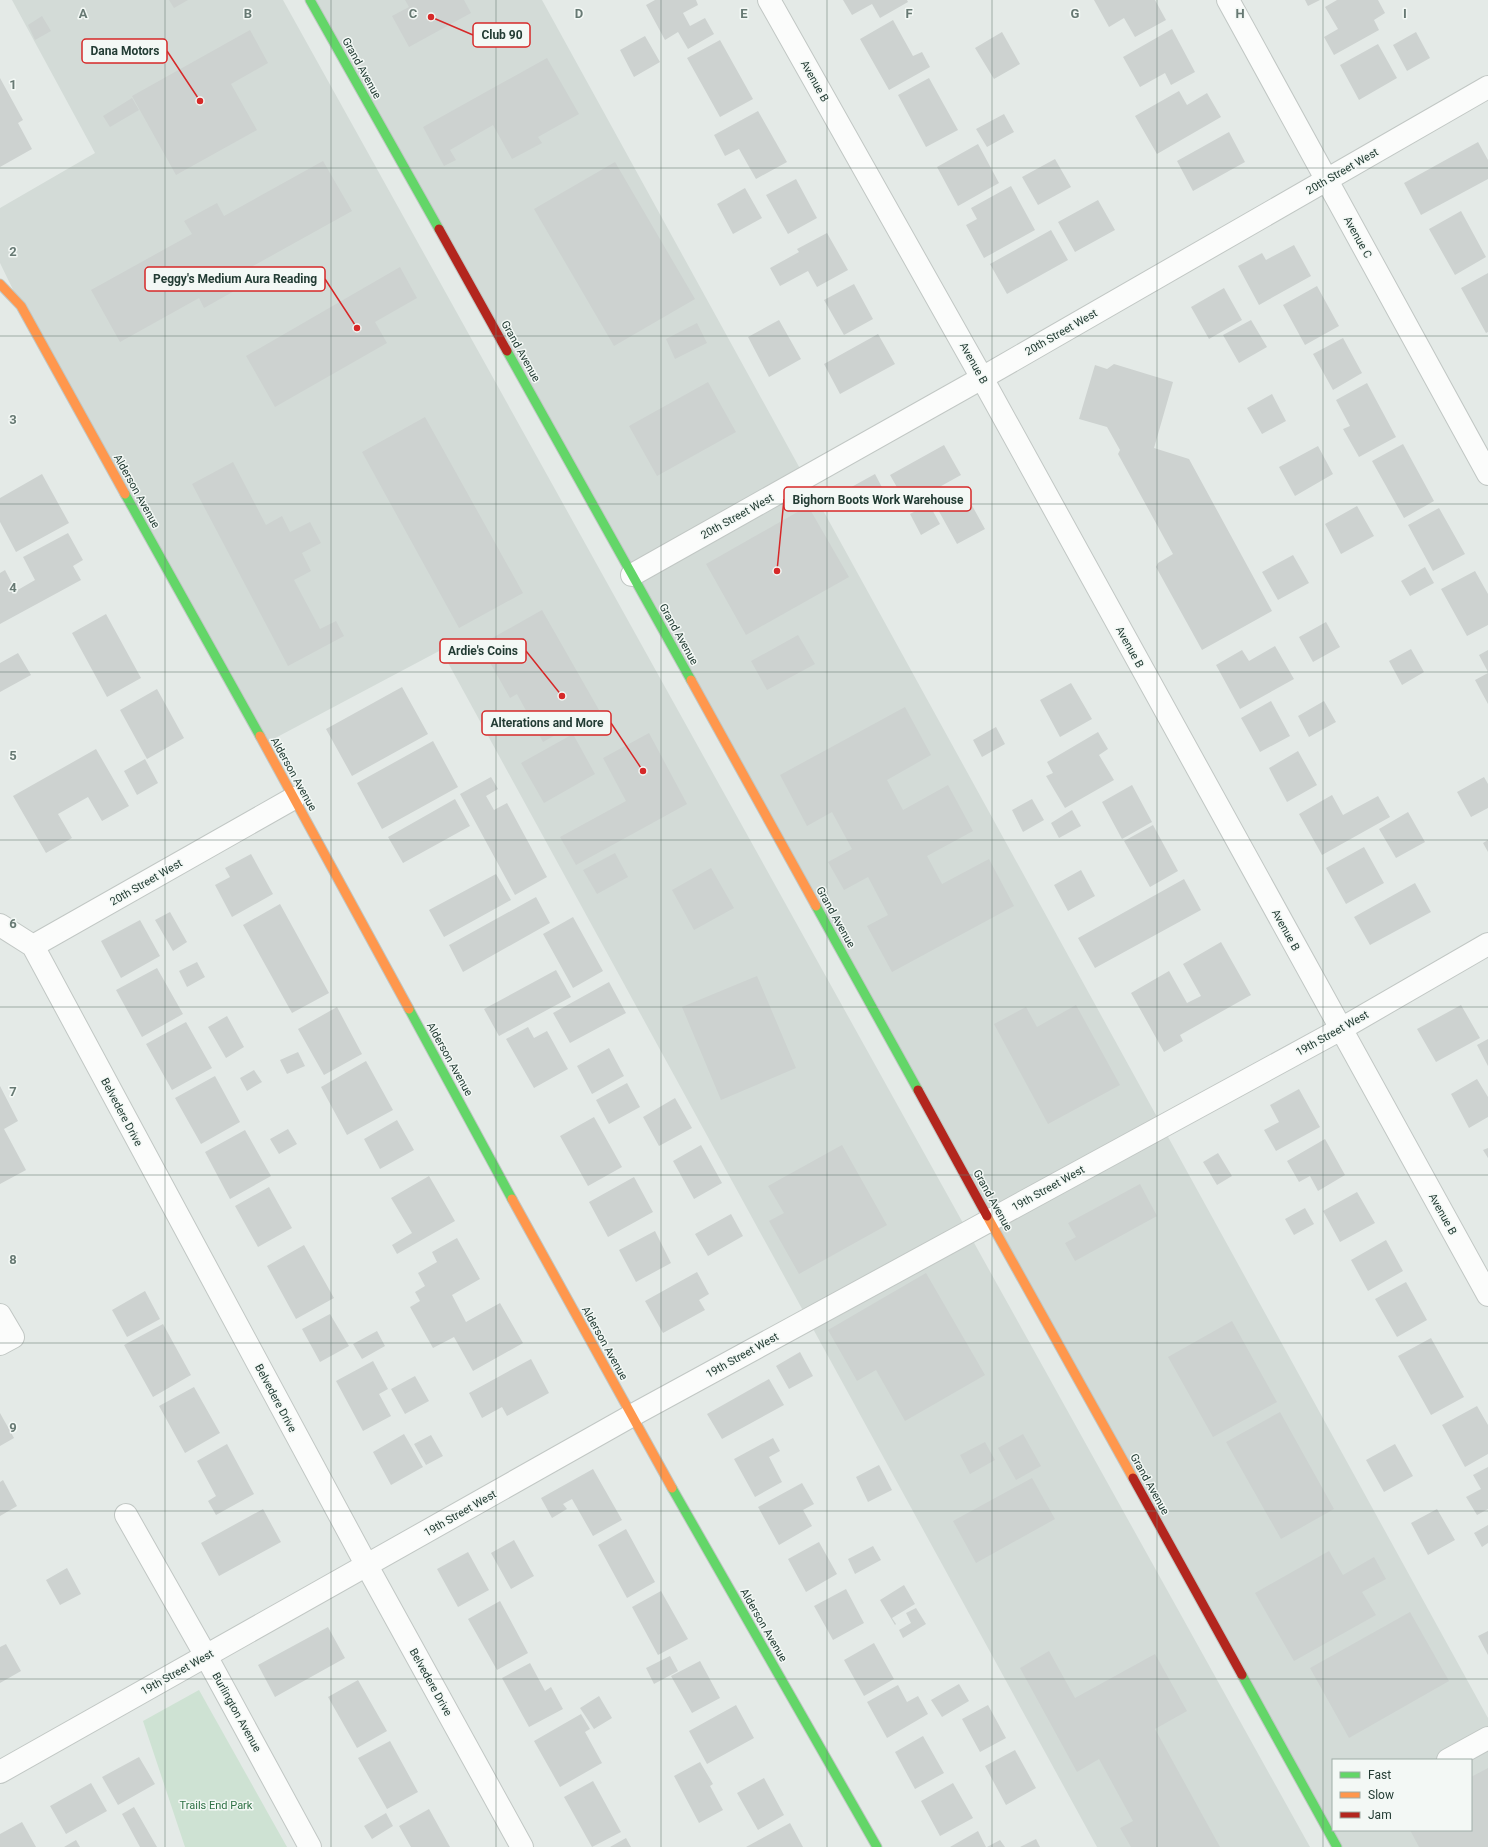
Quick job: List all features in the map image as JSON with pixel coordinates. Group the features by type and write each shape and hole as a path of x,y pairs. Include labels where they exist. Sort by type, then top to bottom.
{"main road":[{"name":"Grand Avenue","path":"310,0 1330,1827 1337,1847"},
{"name":"Alderson Avenue","path":"0,284 21,306 294,798 631,1416 877,1847"}],"street":[{"name":"Avenue B","path":"769,0 982,378 1488,1295"},
{"name":"Avenue C","path":"1228,0 1488,474"},
{"name":"20th Street West","path":"632,575 982,378 1488,88"},
{"name":"20th Street West","path":"33,946 294,798"},
{"path":"0,925 33,946"},
{"name":"19th Street West","path":"0,1772 631,1416 1340,1029 1488,944"},
{"name":"Belvedere Drive","path":"33,946 366,1566 522,1847"},
{"path":"0,1315 6,1341"},
{"name":"Burlington Avenue","path":"126,1515 206,1656 310,1847"},
{"path":"1450,1759 1488,1738"}],"shaded area":[{"path":"12,0 283,0 1310,1847 1097,1847 441,650 264,744 21,306 0,263 0,208 95,153"},
{"path":"311,0 542,0 1488,1718 1488,1847 1337,1847"}],"green space":[{"name":"Trails End Park","path":"199,1690 287,1847 185,1847 143,1721"}],"building":[{"path":"169,0 188,0 174,8"},
{"path":"405,0 464,0 471,13 409,47 392,16 409,7"},
{"path":"655,0 696,0 698,5 683,13 690,26 705,18 714,34 688,49 678,32 665,40 646,5"},
{"path":"843,0 907,0 908,2 880,18 872,4 852,15"},
{"path":"1094,0 1155,0 1166,20 1135,37 1124,18 1109,27"},
{"path":"1305,0 1320,0 1308,6"},
{"path":"1337,0 1378,0 1385,13 1374,20 1379,30 1334,55 1324,37 1338,29 1325,7"},
{"path":"42,16 51,31 35,40 28,25"},
{"path":"893,20 913,56 922,52 930,67 889,90 860,39"},
{"path":"1172,29 1195,72 1171,85 1165,73 1140,87 1123,57"},
{"path":"250,30 268,63 231,84 257,130 176,175 132,96"},
{"path":"1002,32 1020,64 994,79 975,48"},
{"path":"1416,32 1430,58 1407,71 1393,45"},
{"path":"645,36 660,62 634,77 620,50"},
{"path":"720,40 753,99 720,117 687,58"},
{"path":"1378,44 1397,78 1359,100 1340,65"},
{"path":"547,58 579,114 538,137 542,143 512,159 493,125 450,150 456,160 444,166 423,127"},
{"path":"0,78 23,120 18,123 32,149 0,167"},
{"path":"929,78 958,130 926,147 898,95"},
{"path":"1179,91 1187,105 1207,93 1221,117 1157,154 1135,116"},
{"path":"132,98 139,110 110,127 103,116"},
{"path":"758,111 787,162 756,179 739,149 725,156 714,135"},
{"path":"1004,114 1014,132 987,147 976,129"},
{"path":"1229,132 1245,162 1193,191 1177,161"},
{"path":"1478,142 1488,160 1488,179 1421,215 1404,183"},
{"path":"978,144 999,183 958,206 937,167"},
{"path":"1055,159 1071,187 1038,205 1022,177"},
{"path":"323,161 352,211 253,266 259,277 204,308 199,298 120,342 91,290 192,234 184,221 217,203 224,216"},
{"path":"615,162 695,299 614,346 534,209"},
{"path":"796,179 817,218 788,234 766,195"},
{"path":"1011,186 1035,230 984,258 966,225 977,219 971,208"},
{"path":"745,188 762,218 733,234 717,204"},
{"path":"1098,200 1115,230 1075,252 1058,222"},
{"path":"1461,211 1486,257 1455,275 1429,229"},
{"path":"1051,230 1068,260 1007,294 990,264"},
{"path":"827,233 848,270 817,287 808,271 780,286 770,268 799,252 797,249"},
{"path":"1294,245 1311,276 1259,305 1238,266 1262,253 1266,260"},
{"path":"400,267 417,298 375,322 387,343 275,407 246,356"},
{"path":"1488,273 1488,332 1486,333 1461,288"},
{"path":"854,284 873,319 844,335 824,300"},
{"path":"1317,286 1339,326 1305,345 1283,305"},
{"path":"1224,288 1242,320 1209,339 1191,307"},
{"path":"779,320 801,359 769,377 748,337"},
{"path":"1251,320 1267,347 1239,363 1223,335"},
{"path":"697,323 707,343 675,359 666,339"},
{"path":"878,334 895,364 840,394 824,364"},
{"path":"1343,338 1362,373 1333,390 1313,354"},
{"path":"1114,364 1173,382 1154,448 1189,459 1272,611 1202,650 1156,567 1158,563 1173,554 1118,454 1120,450 1107,427 1079,419 1095,365 1107,369"},
{"path":"708,382 736,432 657,476 629,426"},
{"path":"1367,383 1396,437 1359,457 1343,429 1350,426 1336,400"},
{"path":"1272,394 1286,421 1262,434 1247,408"},
{"path":"425,417 523,593 459,628 362,452"},
{"path":"1403,444 1434,501 1404,518 1372,461"},
{"path":"944,445 961,475 907,505 890,475"},
{"path":"1318,446 1333,474 1295,496 1279,467"},
{"path":"233,462 266,525 282,516 290,532 310,522 321,543 302,553 311,571 294,580 320,629 336,621 344,636 288,666 192,484"},
{"path":"42,474 69,523 16,552 0,522 0,498"},
{"path":"875,474 886,495 858,511 846,490"},
{"path":"964,491 985,529 957,544 936,506"},
{"path":"929,504 940,524 921,535 910,514"},
{"path":"808,506 849,577 746,635 706,564"},
{"path":"1357,506 1374,536 1341,554 1325,524"},
{"path":"1439,508 1465,554 1433,571 1408,525"},
{"path":"68,533 83,560 73,566 81,580 0,624 0,573 5,570 16,591 35,580 23,557"},
{"path":"1293,555 1309,583 1278,600 1262,572"},
{"path":"1425,567 1434,583 1410,596 1401,581"},
{"path":"1475,571 1488,594 1488,625 1467,636 1441,589"},
{"path":"542,610 599,710 543,742 517,694 510,698 480,645"},
{"path":"106,614 141,678 107,697 72,633"},
{"path":"1326,622 1340,647 1313,662 1299,637"},
{"path":"798,635 815,664 767,690 751,661"},
{"path":"1275,646 1294,679 1240,709 1216,665 1242,650 1249,661"},
{"path":"1411,649 1424,672 1402,685 1389,661"},
{"path":"1488,650 1488,672 1479,655"},
{"path":"18,653 31,675 0,692 0,663"},
{"path":"1488,673 1488,704 1475,680"},
{"path":"1071,683 1092,719 1060,737 1040,700"},
{"path":"402,687 428,734 352,776 326,729"},
{"path":"157,689 184,738 147,759 120,710"},
{"path":"1271,701 1290,736 1260,752 1241,718"},
{"path":"1324,701 1336,722 1309,737 1298,716"},
{"path":"905,707 931,755 887,780 903,810 948,785 973,831 927,856 942,884 989,859 1014,906 892,972 867,926 888,915 868,877 844,890 828,862 852,849 832,812 807,826 780,775"},
{"path":"996,727 1005,744 982,757 973,740"},
{"path":"1098,732 1108,749 1099,755 1114,780 1065,808 1046,776 1053,773 1047,762"},
{"path":"649,733 687,804 576,865 560,837 626,801 603,758"},
{"path":"573,734 595,774 544,803 521,763"},
{"path":"433,741 458,787 382,829 357,783"},
{"path":"96,749 129,806 102,821 88,797 58,814 72,838 46,853 13,796"},
{"path":"1298,751 1317,785 1287,802 1269,768"},
{"path":"145,759 158,783 137,795 124,771"},
{"path":"491,777 498,789 486,796 494,810 507,803 547,877 515,895 460,794"},
{"path":"1484,777 1488,784 1488,808 1471,817 1457,792"},
{"path":"1132,785 1152,822 1122,839 1102,802"},
{"path":"1332,795 1343,815 1378,796 1390,817 1322,855 1299,814"},
{"path":"455,799 470,826 403,863 388,837"},
{"path":"1032,799 1044,820 1023,832 1012,810"},
{"path":"1072,810 1081,826 1059,838 1051,823"},
{"path":"1408,812 1425,842 1396,858 1379,829"},
{"path":"1153,825 1178,871 1150,887 1124,841"},
{"path":"1488,840 1488,852 1483,843"},
{"path":"1364,847 1384,883 1346,904 1326,868"},
{"path":"615,853 628,877 597,894 583,870"},
{"path":"251,854 273,894 232,917 215,885 230,877 225,868"},
{"path":"711,868 734,908 694,930 672,890"},
{"path":"1081,870 1095,896 1068,911 1054,885"},
{"path":"496,874 511,900 444,937 429,910"},
{"path":"1184,879 1201,910 1095,968 1078,938"},
{"path":"1415,883 1431,912 1370,945 1354,917"},
{"path":"536,897 550,923 463,972 449,945"},
{"path":"280,904 329,993 292,1013 243,925"},
{"path":"170,912 187,942 173,951 155,920"},
{"path":"573,917 603,971 573,988 543,934"},
{"path":"140,920 160,956 121,978 101,941"},
{"path":"1221,942 1251,995 1180,1035 1183,1041 1164,1052 1131,993 1169,971 1187,1003 1201,996 1183,964"},
{"path":"197,962 205,977 187,987 179,971"},
{"path":"157,968 183,1014 142,1037 116,990"},
{"path":"556,970 571,997 499,1036 484,1009"},
{"path":"757,976 796,1068 721,1100 682,1007"},
{"path":"609,982 626,1013 570,1043 553,1013"},
{"path":"1076,1005 1120,1085 1048,1124 994,1024 1026,1007 1037,1027"},
{"path":"1461,1005 1480,1038 1436,1062 1417,1029"},
{"path":"337,1007 362,1054 324,1075 298,1029"},
{"path":"227,1016 244,1047 226,1058 208,1027"},
{"path":"186,1022 212,1068 172,1090 146,1044"},
{"path":"528,1027 534,1038 547,1031 568,1069 534,1088 506,1039"},
{"path":"1488,1039 1488,1066 1477,1045"},
{"path":"609,1048 624,1076 592,1094 577,1066"},
{"path":"298,1052 305,1066 287,1074 280,1060"},
{"path":"366,1061 393,1110 347,1135 321,1087"},
{"path":"254,1070 262,1082 247,1091 240,1078"},
{"path":"215,1076 240,1122 201,1144 175,1098"},
{"path":"1477,1079 1488,1097 1488,1117 1469,1128 1451,1094"},
{"path":"627,1083 640,1107 609,1124 596,1100"},
{"path":"0,1086 18,1121 4,1129 26,1170 0,1184"},
{"path":"1299,1089 1320,1127 1276,1151 1264,1130 1279,1122 1270,1105"},
{"path":"675,1098 692,1128 659,1146 643,1117"},
{"path":"594,1117 622,1167 588,1186 560,1136"},
{"path":"397,1120 414,1150 380,1169 364,1139"},
{"path":"288,1129 297,1144 279,1154 270,1139"},
{"path":"245,1130 271,1176 230,1199 205,1152"},
{"path":"1325,1139 1345,1175 1318,1191 1310,1176 1299,1182 1287,1161"},
{"path":"701,1145 722,1183 694,1199 673,1161"},
{"path":"842,1145 887,1225 799,1274 769,1221 784,1213 768,1186"},
{"path":"1488,1148 1488,1158 1483,1150"},
{"path":"1218,1153 1232,1176 1217,1185 1203,1162"},
{"path":"429,1176 455,1221 397,1254 392,1245 412,1233 391,1198"},
{"path":"634,1177 653,1212 608,1237 589,1202"},
{"path":"1140,1184 1157,1216 1075,1261 1065,1243 1076,1237 1068,1223"},
{"path":"269,1187 292,1228 258,1247 235,1206"},
{"path":"1357,1192 1375,1223 1340,1242 1323,1211"},
{"path":"1305,1208 1314,1224 1294,1235 1285,1219"},
{"path":"731,1214 743,1236 708,1256 695,1234"},
{"path":"655,1231 671,1263 636,1282 619,1250"},
{"path":"457,1238 480,1279 452,1295 466,1322 500,1303 523,1343 473,1371 454,1337 433,1348 410,1307 420,1301 415,1292 425,1286 418,1273 437,1262 432,1252"},
{"path":"1386,1240 1403,1271 1368,1291 1351,1260"},
{"path":"304,1245 334,1298 296,1319 267,1266"},
{"path":"697,1272 709,1294 699,1300 705,1310 663,1333 645,1301"},
{"path":"926,1273 985,1375 905,1421 876,1370 857,1381 828,1330"},
{"path":"1406,1282 1427,1320 1397,1337 1375,1299"},
{"path":"145,1291 160,1319 127,1337 112,1310"},
{"path":"330,1314 349,1346 320,1362 302,1329"},
{"path":"1232,1321 1277,1402 1213,1437 1168,1357"},
{"path":"163,1324 191,1375 153,1397 124,1345"},
{"path":"377,1331 385,1346 362,1359 353,1344"},
{"path":"1431,1338 1464,1397 1431,1415 1398,1356"},
{"path":"800,1352 813,1376 789,1389 776,1366"},
{"path":"531,1359 549,1393 507,1416 502,1407 482,1418 469,1393"},
{"path":"373,1361 388,1389 379,1394 391,1416 363,1431 336,1381"},
{"path":"415,1376 429,1401 405,1414 391,1389"},
{"path":"769,1379 784,1405 722,1439 707,1414"},
{"path":"194,1387 220,1433 185,1453 159,1406"},
{"path":"1477,1406 1488,1425 1488,1454 1465,1467 1442,1425"},
{"path":"1280,1412 1334,1509 1281,1539 1226,1442"},
{"path":"0,1413 14,1438 0,1446"},
{"path":"404,1434 423,1467 391,1485 373,1452"},
{"path":"1023,1434 1041,1466 1016,1480 998,1448"},
{"path":"431,1435 443,1456 426,1465 414,1444"},
{"path":"773,1438 780,1451 769,1457 782,1482 755,1497 734,1459"},
{"path":"985,1442 995,1460 970,1474 960,1455"},
{"path":"227,1444 254,1494 216,1515 208,1501 216,1496 197,1461"},
{"path":"1395,1444 1413,1476 1384,1492 1366,1460"},
{"path":"879,1465 892,1490 868,1502 856,1477"},
{"path":"1488,1467 1488,1509 1477,1515 1466,1497 1481,1489 1473,1475"},
{"path":"593,1469 622,1520 593,1536 572,1499 563,1504 567,1509 552,1518 541,1498"},
{"path":"1032,1478 1055,1519 976,1563 953,1521"},
{"path":"3,1480 17,1506 0,1516 0,1482"},
{"path":"802,1483 814,1504 803,1510 812,1526 779,1545 758,1507"},
{"path":"263,1509 281,1542 219,1576 201,1543"},
{"path":"1437,1509 1455,1540 1428,1555 1411,1523"},
{"path":"1488,1525 1488,1543 1482,1547 1474,1533"},
{"path":"626,1529 655,1582 627,1598 598,1545"},
{"path":"514,1540 534,1576 511,1589 491,1553"},
{"path":"819,1542 837,1574 806,1592 788,1559"},
{"path":"873,1546 881,1560 855,1574 848,1559"},
{"path":"1329,1551 1343,1575 1374,1557 1386,1579 1362,1592 1376,1615 1294,1661 1255,1593"},
{"path":"468,1552 489,1590 458,1607 437,1569"},
{"path":"67,1568 81,1594 60,1605 46,1580"},
{"path":"904,1585 915,1604 892,1618 896,1624 895,1625 880,1600"},
{"path":"846,1589 864,1623 833,1640 814,1606"},
{"path":"661,1591 688,1639 658,1655 632,1607"},
{"path":"500,1601 528,1653 497,1670 468,1619"},
{"path":"916,1608 926,1624 903,1638 899,1630 911,1623 906,1613"},
{"path":"1410,1612 1449,1681 1349,1738 1310,1668"},
{"path":"328,1627 345,1658 275,1697 258,1665"},
{"path":"1488,1631 1488,1655 1478,1636"},
{"path":"874,1643 894,1679 864,1696 844,1660"},
{"path":"6,1644 21,1671 0,1683 0,1647"},
{"path":"1049,1651 1075,1698 1155,1654 1187,1711 1155,1729 1220,1847 1131,1847 1120,1828 1133,1821 1099,1759 1077,1772 1020,1668"},
{"path":"670,1656 678,1671 654,1684 646,1668"},
{"path":"700,1661 720,1698 692,1713 671,1676"},
{"path":"530,1663 545,1691 551,1687 563,1709 529,1727 502,1678"},
{"path":"358,1680 387,1731 357,1748 328,1697"},
{"path":"959,1684 969,1701 942,1717 931,1700"},
{"path":"898,1685 907,1702 918,1696 928,1714 887,1738 867,1702"},
{"path":"599,1696 612,1718 594,1729 580,1708"},
{"path":"736,1705 754,1738 707,1764 689,1731"},
{"path":"988,1705 1006,1738 980,1752 962,1719"},
{"path":"581,1714 590,1729 585,1732 602,1763 560,1787 534,1741"},
{"path":"923,1736 944,1773 915,1789 895,1752"},
{"path":"390,1741 418,1792 387,1809 358,1758"},
{"path":"1015,1750 1036,1788 1006,1805 985,1766"},
{"path":"139,1757 155,1784 118,1805 102,1777"},
{"path":"700,1762 713,1784 710,1786 723,1810 699,1823 674,1776"},
{"path":"1488,1768 1488,1847 1419,1847 1411,1831 1472,1831 1472,1776"},
{"path":"764,1778 784,1815 758,1830 737,1793"},
{"path":"593,1781 621,1832 592,1847 564,1797"},
{"path":"91,1783 107,1811 66,1834 50,1806"},
{"path":"953,1783 973,1818 940,1836 921,1801"},
{"path":"134,1807 157,1847 140,1847 122,1814"},
{"path":"429,1809 450,1847 411,1847 399,1826"},
{"path":"386,1813 393,1826 372,1839 364,1826"},
{"path":"22,1822 36,1847 0,1847 0,1834"},
{"path":"790,1823 803,1847 746,1847"},
{"path":"978,1831 986,1847 950,1847"},
{"path":"626,1838 631,1847 610,1847"},
{"path":"1036,1839 1040,1847 1020,1847"},
{"path":"76,1840 80,1847 64,1847"},
{"path":"1000,1840 1005,1847 987,1847"}],"traffic: fast":[{"path":"310,0 439,229"},
{"path":"507,351 691,680"},
{"path":"125,494 260,736"},
{"path":"816,906 918,1090"},
{"path":"409,1009 512,1199"},
{"path":"672,1488 877,1847"},
{"path":"1242,1675 1337,1847"}],"traffic: slow":[{"path":"0,284 21,306 125,494"},
{"path":"691,680 816,906"},
{"path":"260,736 409,1009"},
{"path":"512,1199 672,1488"},
{"path":"987,1216 1133,1478"}],"traffic: jam":[{"path":"439,229 507,351"},
{"path":"918,1090 987,1216"},
{"path":"1133,1478 1242,1675"}],"place":[{"name":"Club 90","path":"431,17"},
{"name":"Dana Motors","path":"200,101"},
{"name":"Peggy's Medium Aura Reading","path":"357,328"},
{"name":"Bighorn Boots Work Warehouse","path":"777,571"},
{"name":"Ardie's Coins","path":"562,696"},
{"name":"Alterations and More","path":"643,771"}]}
